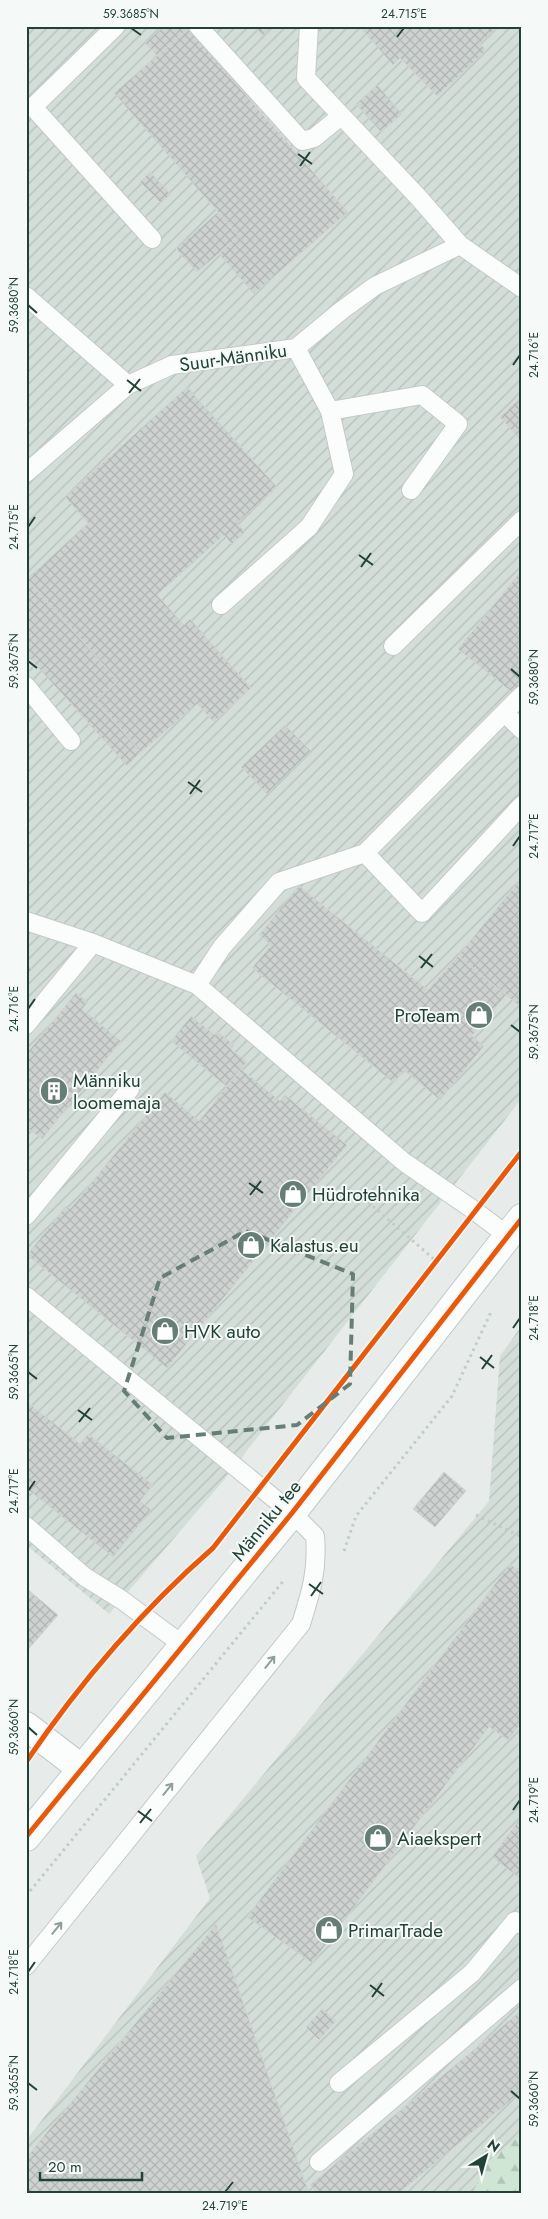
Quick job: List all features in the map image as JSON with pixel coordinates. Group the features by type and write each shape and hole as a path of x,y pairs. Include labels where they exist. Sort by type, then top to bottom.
{"street":[{"name":"Männiku tee","path":"26,1836 292,1513 515,1227"},
{"path":"26,1726 82,1768"}],"lane":[{"path":"198,26 302,141 314,138 341,116"},
{"path":"309,26 306,78 419,198 460,245 522,288"},
{"path":"104,30 33,108 152,239"},
{"name":"Suur-Männiku","path":"26,473 128,385 172,365 296,348 375,286 460,245"},
{"path":"26,296 128,385"},
{"path":"221,605 309,526 344,474 330,411 296,348"},
{"path":"330,411 422,395 458,424 411,490"},
{"path":"393,646 522,520"},
{"path":"26,686 71,740"},
{"path":"197,985 222,947 279,882 365,853 506,714 522,695"},
{"path":"506,714 522,730"},
{"path":"365,853 422,913 522,804"},
{"path":"26,920 93,943 197,985 404,1162 475,1211 515,1227"},
{"path":"26,1025 93,943"},
{"path":"26,1216 130,1089"},
{"path":"26,1296 292,1513 315,1536 317,1556 314,1582 301,1624 26,1966"},
{"path":"26,1526 85,1577 122,1600 183,1645"},
{"path":"339,2082 472,1972 515,1921 522,1925"},
{"path":"319,2162 522,1988"}],"path":[{"path":"368,1202 436,1261"},
{"path":"476,1515 522,1537"}],"highlighted area":[{"path":"246,1231 353,1274 350,1384 297,1425 167,1438 124,1391 160,1278"}],"shaded area":[{"path":"26,26 522,26 522,1098 224,1480 109,1614 26,1545"},
{"path":"522,1325 522,2193 26,2193 26,2141 210,1898 196,1856 489,1501 500,1356"}],"green space":[{"path":"522,2134 522,2193 473,2193 486,2163"}],"building":[{"path":"164,26 185,26 188,29 157,56 145,43"},
{"path":"254,26 274,26 263,36"},
{"path":"359,26 499,26 480,43 486,51 437,96 400,58 393,65"},
{"path":"188,29 348,212 254,294 219,254 239,236 114,93"},
{"path":"377,85 402,114 381,132 356,104"},
{"path":"150,172 171,194 161,203 140,182"},
{"path":"218,212 239,236 197,272 176,249"},
{"path":"187,387 277,487 237,523 245,532 232,544 224,535 157,595 184,625 190,619 251,688 214,722 197,704 141,752 96,701 118,681 27,579 88,523 65,497"},
{"path":"522,396 522,442 500,417"},
{"path":"522,570 522,700 458,649"},
{"path":"27,579 118,681 96,701 141,752 127,766 26,654"},
{"path":"285,725 311,751 267,794 241,767"},
{"path":"522,877 522,1008 458,956"},
{"path":"299,886 428,990 458,956 506,995 472,1036 484,1046 440,1100 404,1070 394,1083 252,968 271,945 259,935"},
{"path":"26,964 32,969 26,976"},
{"name":"Männiku loomemaja","path":"76,993 88,1002 82,1009 121,1041 42,1139 26,1127 26,1054"},
{"path":"191,1016 215,1035 218,1032 234,1045 231,1049 247,1062 226,1086 171,1041"},
{"path":"241,1069 280,1101 285,1095 347,1145 167,1368 27,1255 66,1206 70,1209 165,1092 199,1121"},
{"path":"26,1401 80,1444 88,1434 153,1485 140,1501 151,1510 113,1557 26,1488"},
{"path":"444,1472 466,1491 435,1527 413,1509"},
{"path":"510,1564 522,1573 522,1722 508,1740 489,1727 312,1963 247,1917"},
{"path":"26,1588 58,1615 26,1652"},
{"path":"522,1816 522,1880 492,1857"},
{"path":"216,1924 309,2193 26,2193 26,2158"},
{"path":"322,2009 336,2021 319,2040 306,2027"},
{"path":"522,2010 522,2091 399,2193 317,2193 310,2185"}],"cycle path":[{"path":"26,1762 68,1704 113,1649 161,1597 213,1548 522,1151"},
{"path":"26,1837 292,1513 522,1218"}],"place":[{"name":"ProTeam","path":"479,1015"},
{"name":"Männiku loomemaja","path":"54,1091"},
{"name":"Hüdrotehnika","path":"293,1194"},
{"name":"Kalastus.eu","path":"251,1245"},
{"name":"HVK auto","path":"165,1331"},
{"name":"Aiaekspert","path":"378,1838"},
{"name":"PrimarTrade","path":"329,1930"}]}
